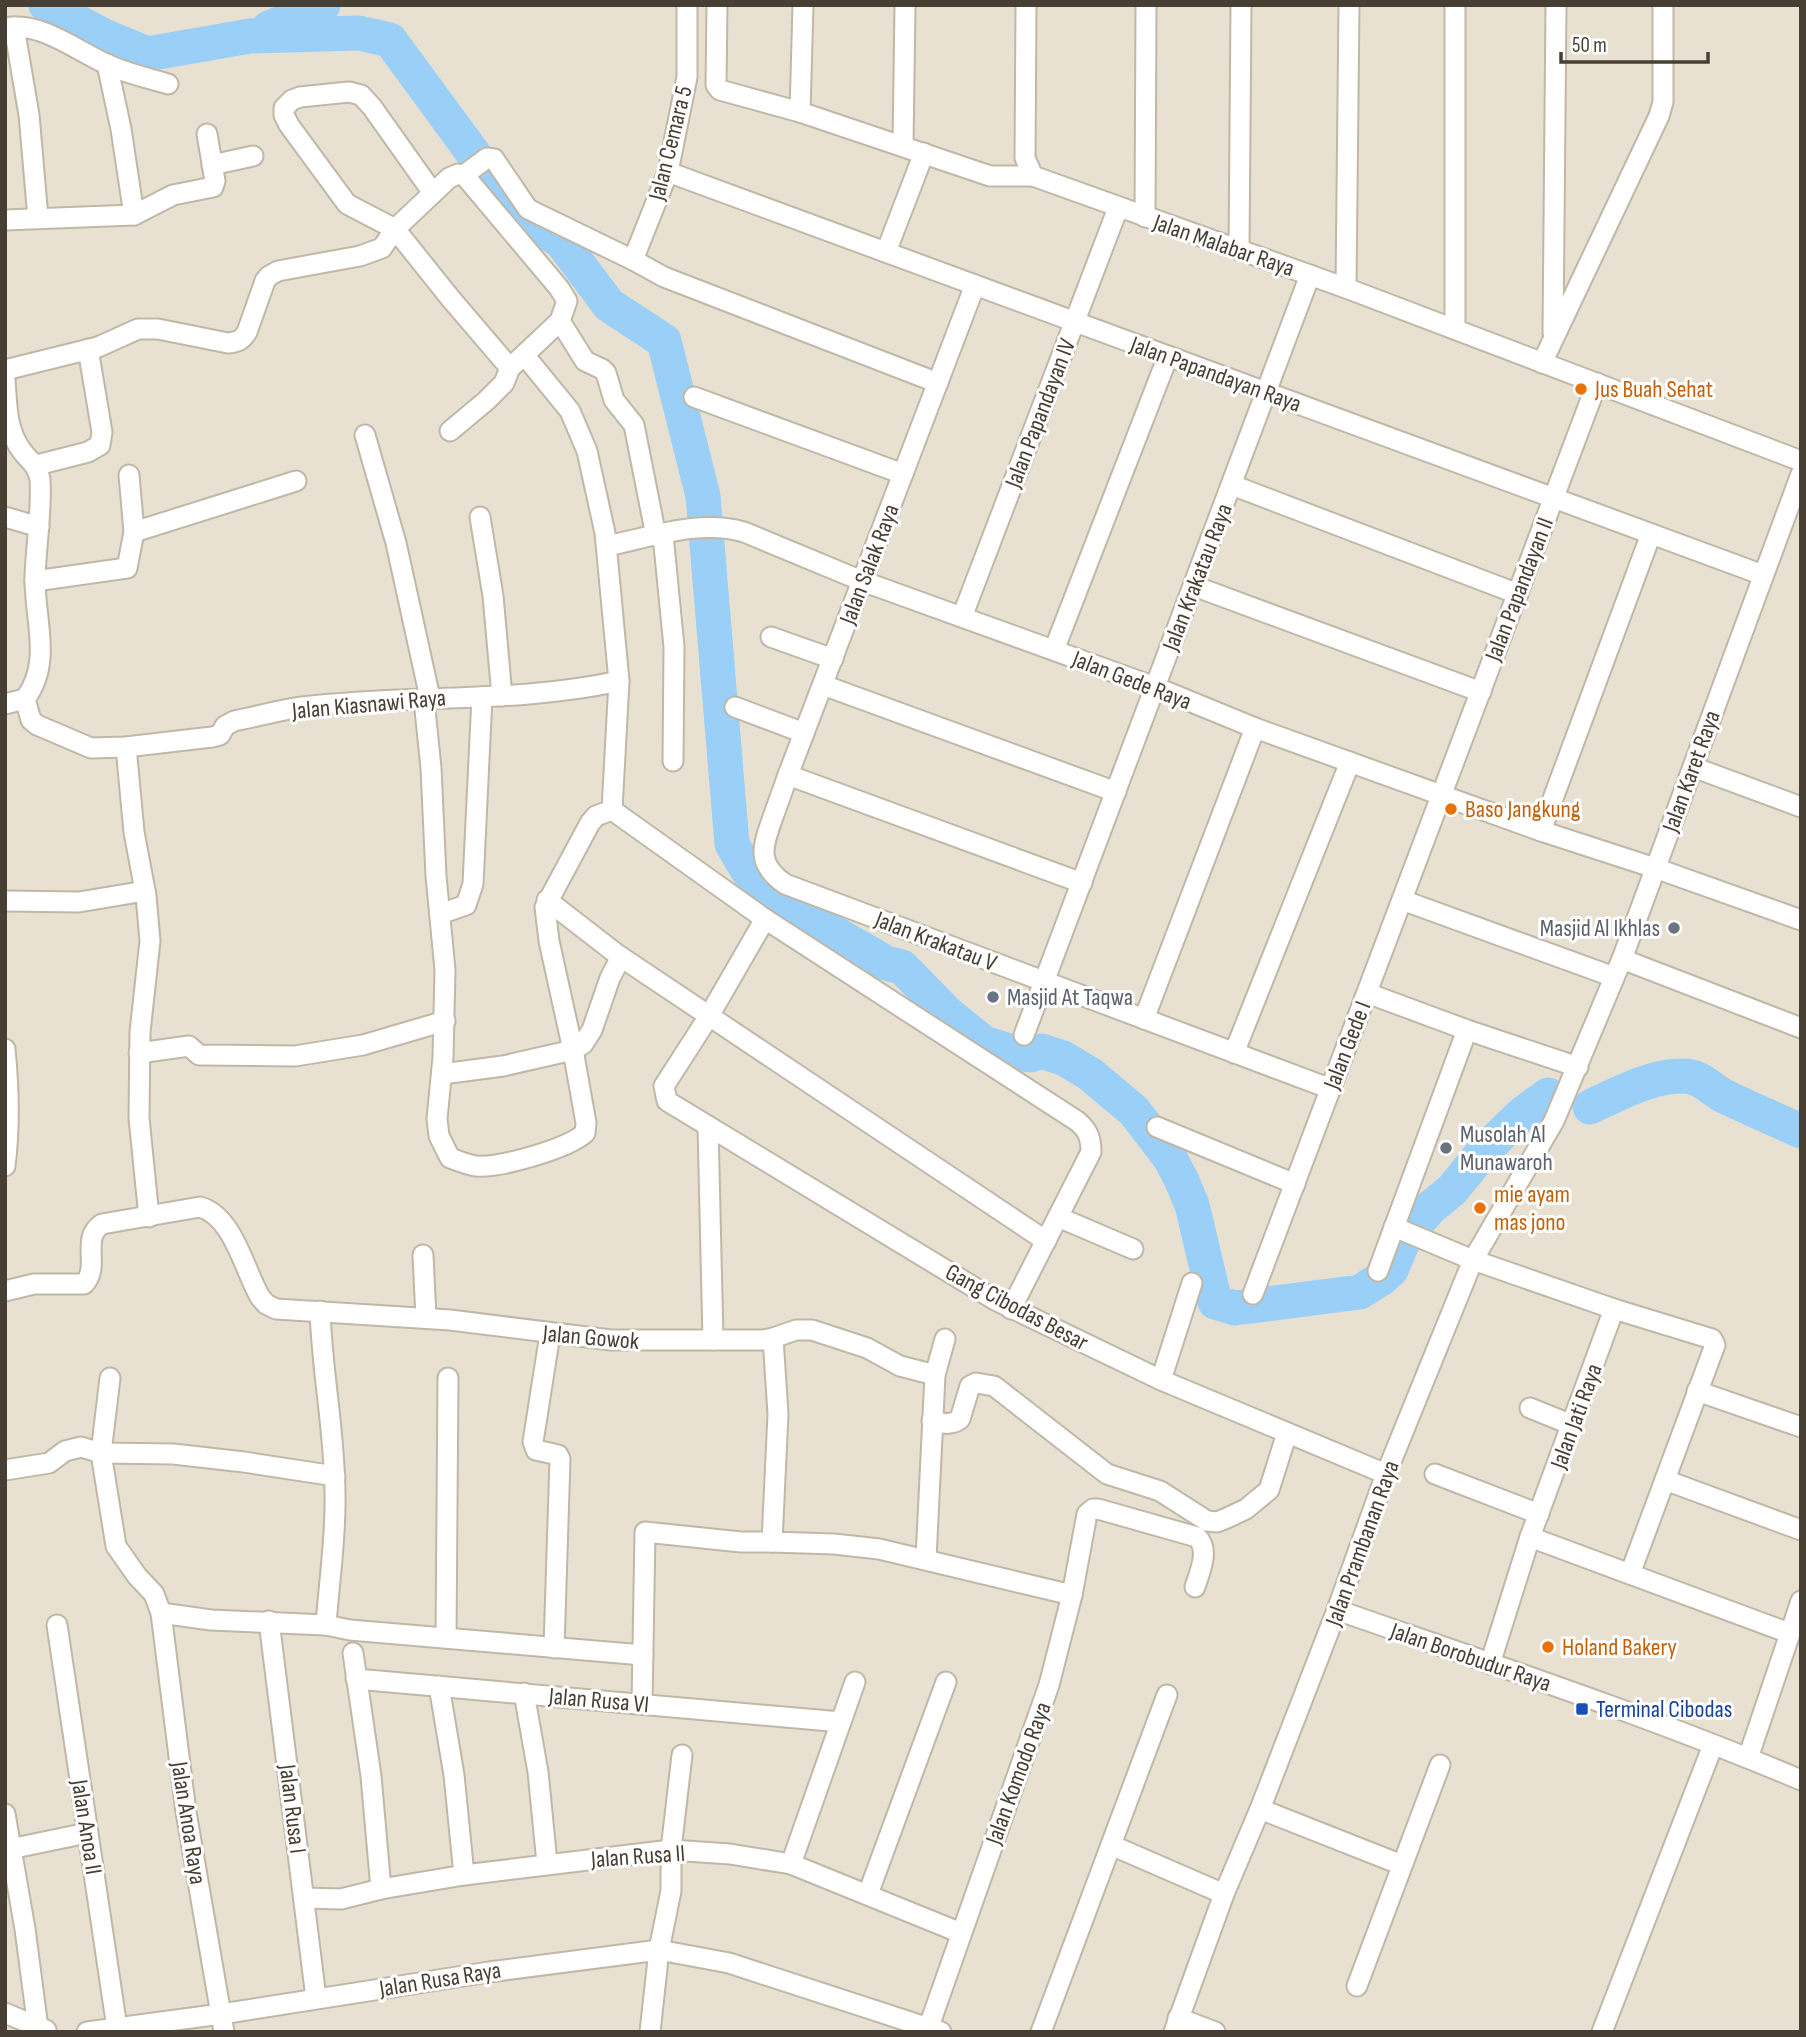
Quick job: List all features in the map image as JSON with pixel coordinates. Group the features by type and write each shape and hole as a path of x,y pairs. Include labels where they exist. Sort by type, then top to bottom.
{"street":[{"name":"Jalan Cemara 5","path":"632,260 668,172 687,77 687,5"},
{"name":"Jalan Malabar Raya","path":"717,5 717,88 800,112 990,176 1033,176 1346,288 1801,461"},
{"path":"800,112 803,5"},
{"path":"903,146 905,5"},
{"path":"1026,5 1025,158 1033,176"},
{"path":"1145,217 1146,5"},
{"path":"1239,250 1241,5"},
{"path":"1346,288 1349,5"},
{"path":"1455,5 1455,330"},
{"path":"1553,338 1556,5"},
{"path":"1542,363 1659,116 1663,102 1663,5"},
{"path":"38,218 29,115 10,28 35,28 128,73 167,84"},
{"path":"107,64 121,129 134,215"},
{"path":"433,193 361,95 349,92 292,100 284,108 284,115 347,204 395,229 451,299 570,411 587,451 607,546 619,681 612,810"},
{"path":"5,220 134,215 173,195 213,187 215,181 206,134"},
{"path":"886,252 924,153"},
{"path":"212,165 253,156"},
{"path":"5,370 88,349 138,329 158,329 228,343 237,342 243,339 247,332 269,276 278,271 360,256 382,248 395,229 454,175 498,162 528,209 664,277 938,383"},
{"path":"450,431 504,383 517,362 560,321 567,305 565,296 475,167"},
{"name":"Jalan Papandayan Raya","path":"668,172 1763,575"},
{"name":"Jalan Papandayan IV","path":"962,617 1118,208"},
{"name":"Jalan Krakatau Raya","path":"1024,1035 1310,275"},
{"name":"Jalan Salak Raya","path":"764,843 975,285"},
{"path":"560,321 585,361 606,373 614,400 634,425 659,535 674,647 673,761"},
{"path":"37,465 88,452 100,444 102,432 88,349"},
{"path":"1054,650 1168,356"},
{"path":"5,380 8,424 22,451 37,465 41,490 35,581 41,632 40,658 33,688 15,701"},
{"name":"Jalan Papandayan II","path":"1442,795 1597,383"},
{"path":"694,397 903,474"},
{"path":"365,435 396,543 427,699 445,970 445,1021 437,1119 439,1136 450,1158 477,1166 516,1161 576,1141 585,1133 586,1123 545,907 590,823 596,816 612,810"},
{"name":"Jalan Karet Raya","path":"1574,1074 1618,968 1801,474"},
{"path":"35,581 123,570 129,564 134,532 129,475"},
{"path":"134,532 296,481"},
{"path":"1232,485 1518,594"},
{"path":"5,517 38,527"},
{"path":"480,517 493,596 502,696"},
{"name":"Jalan Gede Raya","path":"607,546 692,528 727,527 773,542 862,582 1155,687 1255,728 1801,920"},
{"path":"1542,831 1651,534"},
{"path":"1194,586 1481,692"},
{"path":"771,637 833,659"},
{"name":"Jalan Kiasnawi Raya","path":"15,701 31,720 48,731 91,748 125,747 212,737 220,735 225,726 234,721 300,707 502,696 575,690 619,681"},
{"path":"823,685 1116,792"},
{"path":"440,914 466,905 473,884 482,697"},
{"path":"735,707 804,733"},
{"path":"1144,1019 1255,728"},
{"path":"125,747 150,942 139,1053 139,1118 149,1217"},
{"path":"1234,1053 1350,762"},
{"path":"1693,767 1801,807"},
{"path":"788,775 1082,883"},
{"name":"Jalan Gede I","path":"1253,1294 1442,795"},
{"path":"612,810 765,919 1082,1125 1089,1136 1091,1152 1011,1308"},
{"name":"Jalan Krakatau V","path":"764,843 765,862 770,871 785,884 1331,1089"},
{"path":"5,901 79,902 145,891"},
{"path":"547,900 621,957 1046,1241"},
{"path":"1402,900 1801,1028"},
{"path":"709,1016 765,919"},
{"path":"442,1074 503,1066 573,1050 583,1044 592,1030 610,978 621,957"},
{"path":"1367,993 1574,1074"},
{"name":"Gang Cibodas Besar","path":"709,1016 664,1086 667,1101 1011,1308 1161,1380 1386,1474"},
{"path":"139,1053 189,1046 199,1055 295,1056 363,1045 445,1021"},
{"path":"1378,1271 1467,1030"},
{"path":"5,1049 9,1112 5,1166"},
{"name":"Jalan Prambanan Raya","path":"1176,2025 1224,1894 1338,1610 1386,1474 1473,1261 1553,1121 1574,1074"},
{"path":"708,1126 713,1340"},
{"path":"1157,1127 1295,1184"},
{"name":"Jalan Gowok","path":"5,1290 34,1284 84,1284 91,1273 91,1234 102,1224 200,1207 211,1210 225,1224 253,1285 266,1304 276,1309 426,1318 550,1334 646,1342 764,1340 796,1329 812,1330 867,1348 900,1366 935,1375"},
{"path":"1058,1217 1133,1249"},
{"path":"1394,1227 1473,1261 1712,1339 1715,1343 1715,1351 1697,1391 1630,1574"},
{"path":"423,1255 426,1318"},
{"path":"1161,1380 1192,1283"},
{"name":"Jalan Jati Raya","path":"1490,1664 1530,1537 1614,1309"},
{"path":"320,1311 323,1365 332,1416 335,1476 326,1625"},
{"path":"550,1334 533,1442 536,1450 558,1455 560,1459 554,1648"},
{"path":"772,1542 778,1414 774,1338"},
{"path":"926,1559 935,1375 945,1339"},
{"path":"110,1378 101,1453 118,1550 146,1588 154,1594 161,1613 211,1620 326,1625 350,1630 643,1655"},
{"path":"446,1638 448,1378"},
{"path":"932,1421 955,1423 960,1419 970,1386 976,1383 994,1386 1107,1474 1160,1491 1207,1521 1217,1522 1246,1509 1269,1490 1287,1433"},
{"path":"1697,1391 1801,1427"},
{"path":"1530,1408 1572,1425"},
{"path":"5,1470 49,1463 71,1448 81,1447 101,1453 173,1454 335,1476"},
{"path":"1435,1474 1539,1514"},
{"path":"1665,1480 1801,1530"},
{"name":"Jalan Komodo Raya","path":"932,2030 961,1933 1049,1685 1072,1595 1085,1518 1090,1510 1104,1510 1197,1537 1202,1542 1204,1552 1195,1587"},
{"path":"642,1704 645,1532 741,1542 856,1546 926,1559 1072,1595"},
{"path":"1530,1537 1789,1633"},
{"path":"1748,1758 1801,1601"},
{"name":"Jalan Borobudur Raya","path":"1338,1610 1713,1745 1801,1780"},
{"name":"Jalan Anoa Raya","path":"161,1613 186,1812 223,2023"},
{"name":"Jalan Rusa I","path":"269,1621 316,1998"},
{"name":"Jalan Anoa II","path":"57,1625 117,2028"},
{"path":"353,1653 371,1776 381,1889"},
{"name":"Jalan Rusa VI","path":"356,1679 841,1722"},
{"path":"791,1864 855,1682"},
{"path":"868,1894 946,1682"},
{"path":"439,1686 454,1775 464,1875"},
{"path":"524,1693 538,1772 547,1863"},
{"path":"1041,2032 1167,1695"},
{"path":"1602,2032 1713,1745"},
{"path":"650,2032 659,1950 671,1891 671,1850 682,1755"},
{"path":"1357,1986 1440,1765"},
{"path":"1260,1809 1402,1865"},
{"path":"5,1814 8,1850 44,2030"},
{"path":"8,1850 87,1833"},
{"path":"1111,1845 1224,1894"},
{"name":"Jalan Rusa II","path":"304,1898 341,1899 381,1889 464,1875 671,1850 730,1854 791,1864 961,1933"},
{"name":"Jalan Rusa Raya","path":"87,2032 223,2023 316,1998 585,1958 659,1950 729,1963 932,2030"},
{"path":"5,2013 44,2030"},
{"path":"1176,2025 1215,2032"}],"shaded area":[{"path":"5,5 1801,5 1801,2032 5,2032"}],"waterway":[{"path":"46,5 104,36 147,54 250,36 359,33 390,40 519,216 561,241 609,305 664,341 703,496 732,844 752,878 774,898 886,963 902,967 948,1014 984,1043 1015,1053 1030,1055 1041,1051 1063,1058 1090,1074 1134,1111 1170,1158 1182,1181 1192,1205 1215,1302 1235,1308 1360,1292 1391,1270 1402,1244"},
{"path":"269,28 323,5"},
{"path":"1590,1107 1647,1082 1683,1076 1701,1081 1726,1097 1801,1131"},
{"path":"1410,1231 1430,1208 1452,1190 1482,1153 1521,1115 1548,1095"}],"place":[{"name":"Jus Buah Sehat","path":"1581,389"},
{"name":"Baso Jangkung","path":"1451,809"},
{"name":"Masjid Al Ikhlas","path":"1674,928"},
{"name":"Masjid At Taqwa","path":"993,997"},
{"name":"Musolah Al Munawaroh","path":"1446,1148"},
{"name":"mie ayam mas jono","path":"1480,1208"},
{"name":"Holand Bakery","path":"1548,1647"},
{"name":"Terminal Cibodas","path":"1582,1709"}]}
